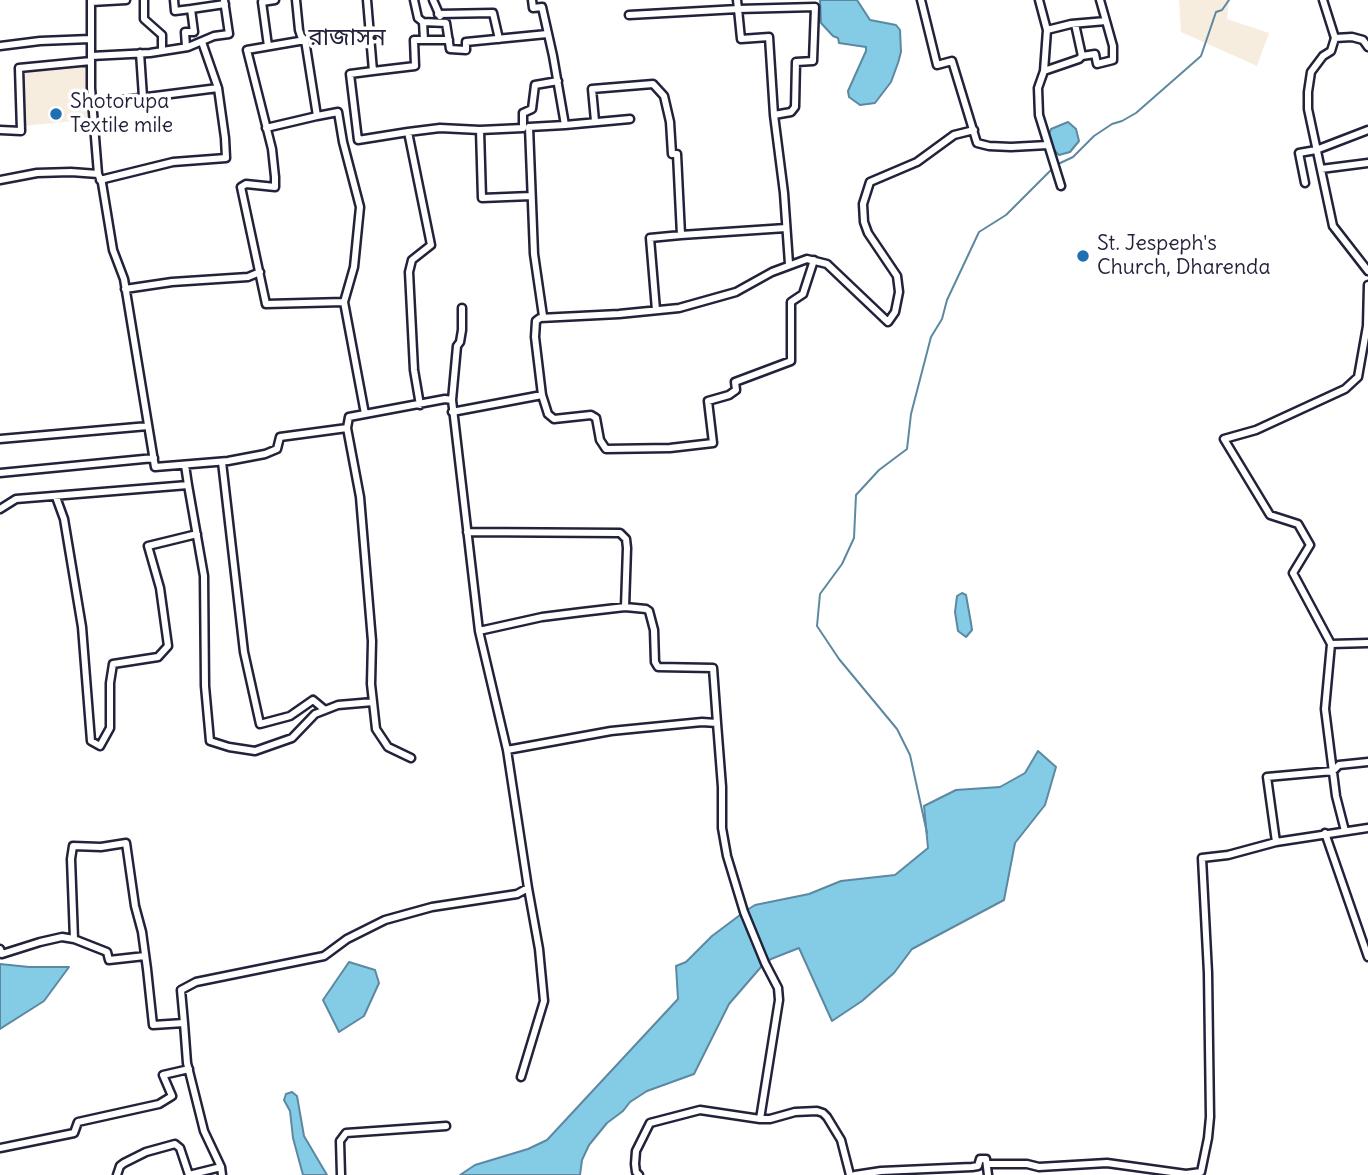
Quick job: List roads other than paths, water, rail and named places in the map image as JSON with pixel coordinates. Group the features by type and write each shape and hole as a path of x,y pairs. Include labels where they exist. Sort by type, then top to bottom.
{"street":[{"path":"126,0 90,1 92,104 99,177 113,250 125,289 155,467 222,462 265,454 277,449 280,437 347,428"},
{"path":"144,0 144,19 162,35 162,51"},
{"path":"0,130 21,131 19,68 187,47 229,34 225,2 175,11 174,0"},
{"path":"268,46 262,2 275,0"},
{"path":"296,0 300,36 305,40 317,116"},
{"path":"367,0 373,71"},
{"path":"414,0 418,18 423,22 446,23"},
{"path":"433,0 438,14 446,23 450,49 466,50 466,41 547,34"},
{"path":"531,0 533,8 542,7 565,125"},
{"path":"690,0 690,11"},
{"path":"737,0 741,39 769,37 789,264"},
{"path":"921,0 937,65 952,61 977,143 989,146 1048,145"},
{"path":"1039,0 1047,30 1044,71 1038,88 1039,115 1060,186"},
{"path":"1044,71 1082,56 1095,54 1097,64 1113,60 1113,46 1100,0"},
{"path":"1323,0 1335,38 1331,51 1322,55 1311,72 1308,109 1333,226 1368,271"},
{"path":"629,15 815,7 813,61 796,62 795,107 791,112 774,115"},
{"path":"187,47 185,32 194,32 191,9"},
{"path":"438,14 494,13 499,39"},
{"path":"1047,30 1106,21"},
{"path":"423,22 424,40"},
{"path":"1075,24 1082,56"},
{"path":"1335,38 1352,37 1363,40 1368,47"},
{"path":"0,46 90,39"},
{"path":"305,40 247,50 272,149 275,185 270,188 246,184 241,187 266,304 344,302"},
{"path":"358,140 351,74 415,66 414,40 449,40"},
{"path":"0,180 37,173 71,172 99,177 173,162 226,158 218,88 202,42"},
{"path":"140,53 143,97"},
{"path":"543,316 534,254 523,113 532,109 535,85 558,81"},
{"path":"595,121 592,89 653,84 664,96 670,122 672,154 677,154 681,235"},
{"path":"92,104 218,88"},
{"path":"266,128 338,112 360,207 354,267 344,302 365,414"},
{"path":"343,142 440,128 480,131 630,119"},
{"path":"814,260 803,294 791,302 791,361 735,382 736,390 729,395 708,401 713,443 670,448 606,449 600,440 596,418 591,415 554,419 548,414 542,395 535,337 536,321 543,316 679,308 736,292 789,264 814,260 827,264 888,322 895,312 897,276 868,233 864,222 863,204 870,181 917,162 954,135 975,130"},
{"path":"1305,183 1299,153 1316,150 1368,130"},
{"path":"480,131 482,198 531,196"},
{"path":"408,132 431,245 411,260 410,272 414,370 420,405"},
{"path":"1321,169 1368,163"},
{"path":"656,310 650,238 786,228"},
{"path":"125,289 192,280 248,277 260,272"},
{"path":"1345,831 1336,796 1325,709 1331,645 1293,573 1310,545 1298,524 1270,515 1224,439 1256,430 1345,389 1358,377 1367,326 1368,285"},
{"path":"462,308 462,331 457,346 452,412 479,631 507,750 539,949 544,1001 521,1077"},
{"path":"452,412 542,395"},
{"path":"411,758 388,747 376,729 360,497 347,428 349,417 445,399 452,400"},
{"path":"0,439 148,426"},
{"path":"0,473 154,458"},
{"path":"222,462 244,652 260,724 290,716 313,700 325,710"},
{"path":"185,466 204,576 205,686 210,741 255,751 292,738 315,714 338,705 373,702"},
{"path":"0,509 16,499 188,485"},
{"path":"56,497 64,519 82,627 91,741 100,746 110,728 110,683 113,664 158,657 168,646 160,588 148,546 197,534"},
{"path":"467,532 620,533 626,539 627,548 625,607"},
{"path":"479,631 542,617 625,607 639,608 649,611 654,630 654,662 659,667 713,668 722,787 722,828 744,912 778,988 779,1000 760,1119"},
{"path":"1331,645 1368,643"},
{"path":"507,750 611,731 702,722 717,723"},
{"path":"1276,842 1267,776 1333,771 1339,765 1368,762"},
{"path":"988,1164 1027,1164 1039,1167 1107,1163 1203,1174 1210,1117 1208,973 1202,858 1228,855 1325,833 1368,828"},
{"path":"1325,833 1368,957"},
{"path":"74,939 72,846 101,847 127,843 153,1025 184,1024"},
{"path":"117,1175 124,1163 146,1152 175,1144 180,1148 189,1175 222,1171 204,1131 188,1069 181,990 196,982 324,956 347,939 386,920 432,907 517,894 528,888"},
{"path":"0,949 2,954 62,937 107,952 109,960 145,957"},
{"path":"0,1147 74,1133 78,1122 159,1104 172,1096 163,1075 188,1069"},
{"path":"639,1175 636,1172 636,1152 650,1123 700,1110 760,1119 795,1112 823,1113 841,1140 853,1175 881,1171 972,1167 978,1166 980,1159 986,1159 988,1175"},
{"path":"341,1175 340,1141 345,1133 446,1126"}],"water":[{"path":"820,0 857,0 870,20 896,25 900,30 901,52 898,63 891,82 875,103 860,105 849,97 848,91 866,47 839,43 838,38 821,23"},
{"path":"1068,122 1076,129 1079,141 1070,152 1059,155 1053,149 1049,134 1051,129"},
{"path":"962,593 966,595 972,630 966,637 958,631 955,612 957,596"},
{"path":"1038,751 1056,767 1045,805 1015,843 1004,900 912,949 894,973 862,1001 832,1021 799,948 771,959 729,1004 694,1074 647,1091 630,1102 607,1123 589,1145 582,1160 580,1175 460,1175 475,1165 528,1149 547,1140 678,999 676,966 686,962 712,936 744,912 755,905 809,894 841,881 895,875 928,848 924,806 956,790 1000,787 1025,773"},
{"path":"349,962 375,970 379,983 364,1016 339,1032 323,1000"},
{"path":"0,964 69,967 44,1001 0,1029"},
{"path":"292,1092 297,1096 304,1136 327,1175 303,1175 293,1138 290,1111 284,1100 286,1094"}],"waterway":[{"path":"927,833 910,755 897,729 839,659 817,626 820,594 842,564 854,538 856,495 879,470 907,449 911,414 931,337 942,319 947,300 979,232 1006,215 1056,165 1073,157 1094,136 1112,124 1136,113 1201,56 1216,12 1222,10 1229,0"}],"place":[{"name":"Shotorupa Textile mile","path":"56,114"},
{"name":"St. Jespeph's Church, Dharenda","path":"1083,256"}],"district":[{"name":"রাজাসন","path":"347,38"}]}
